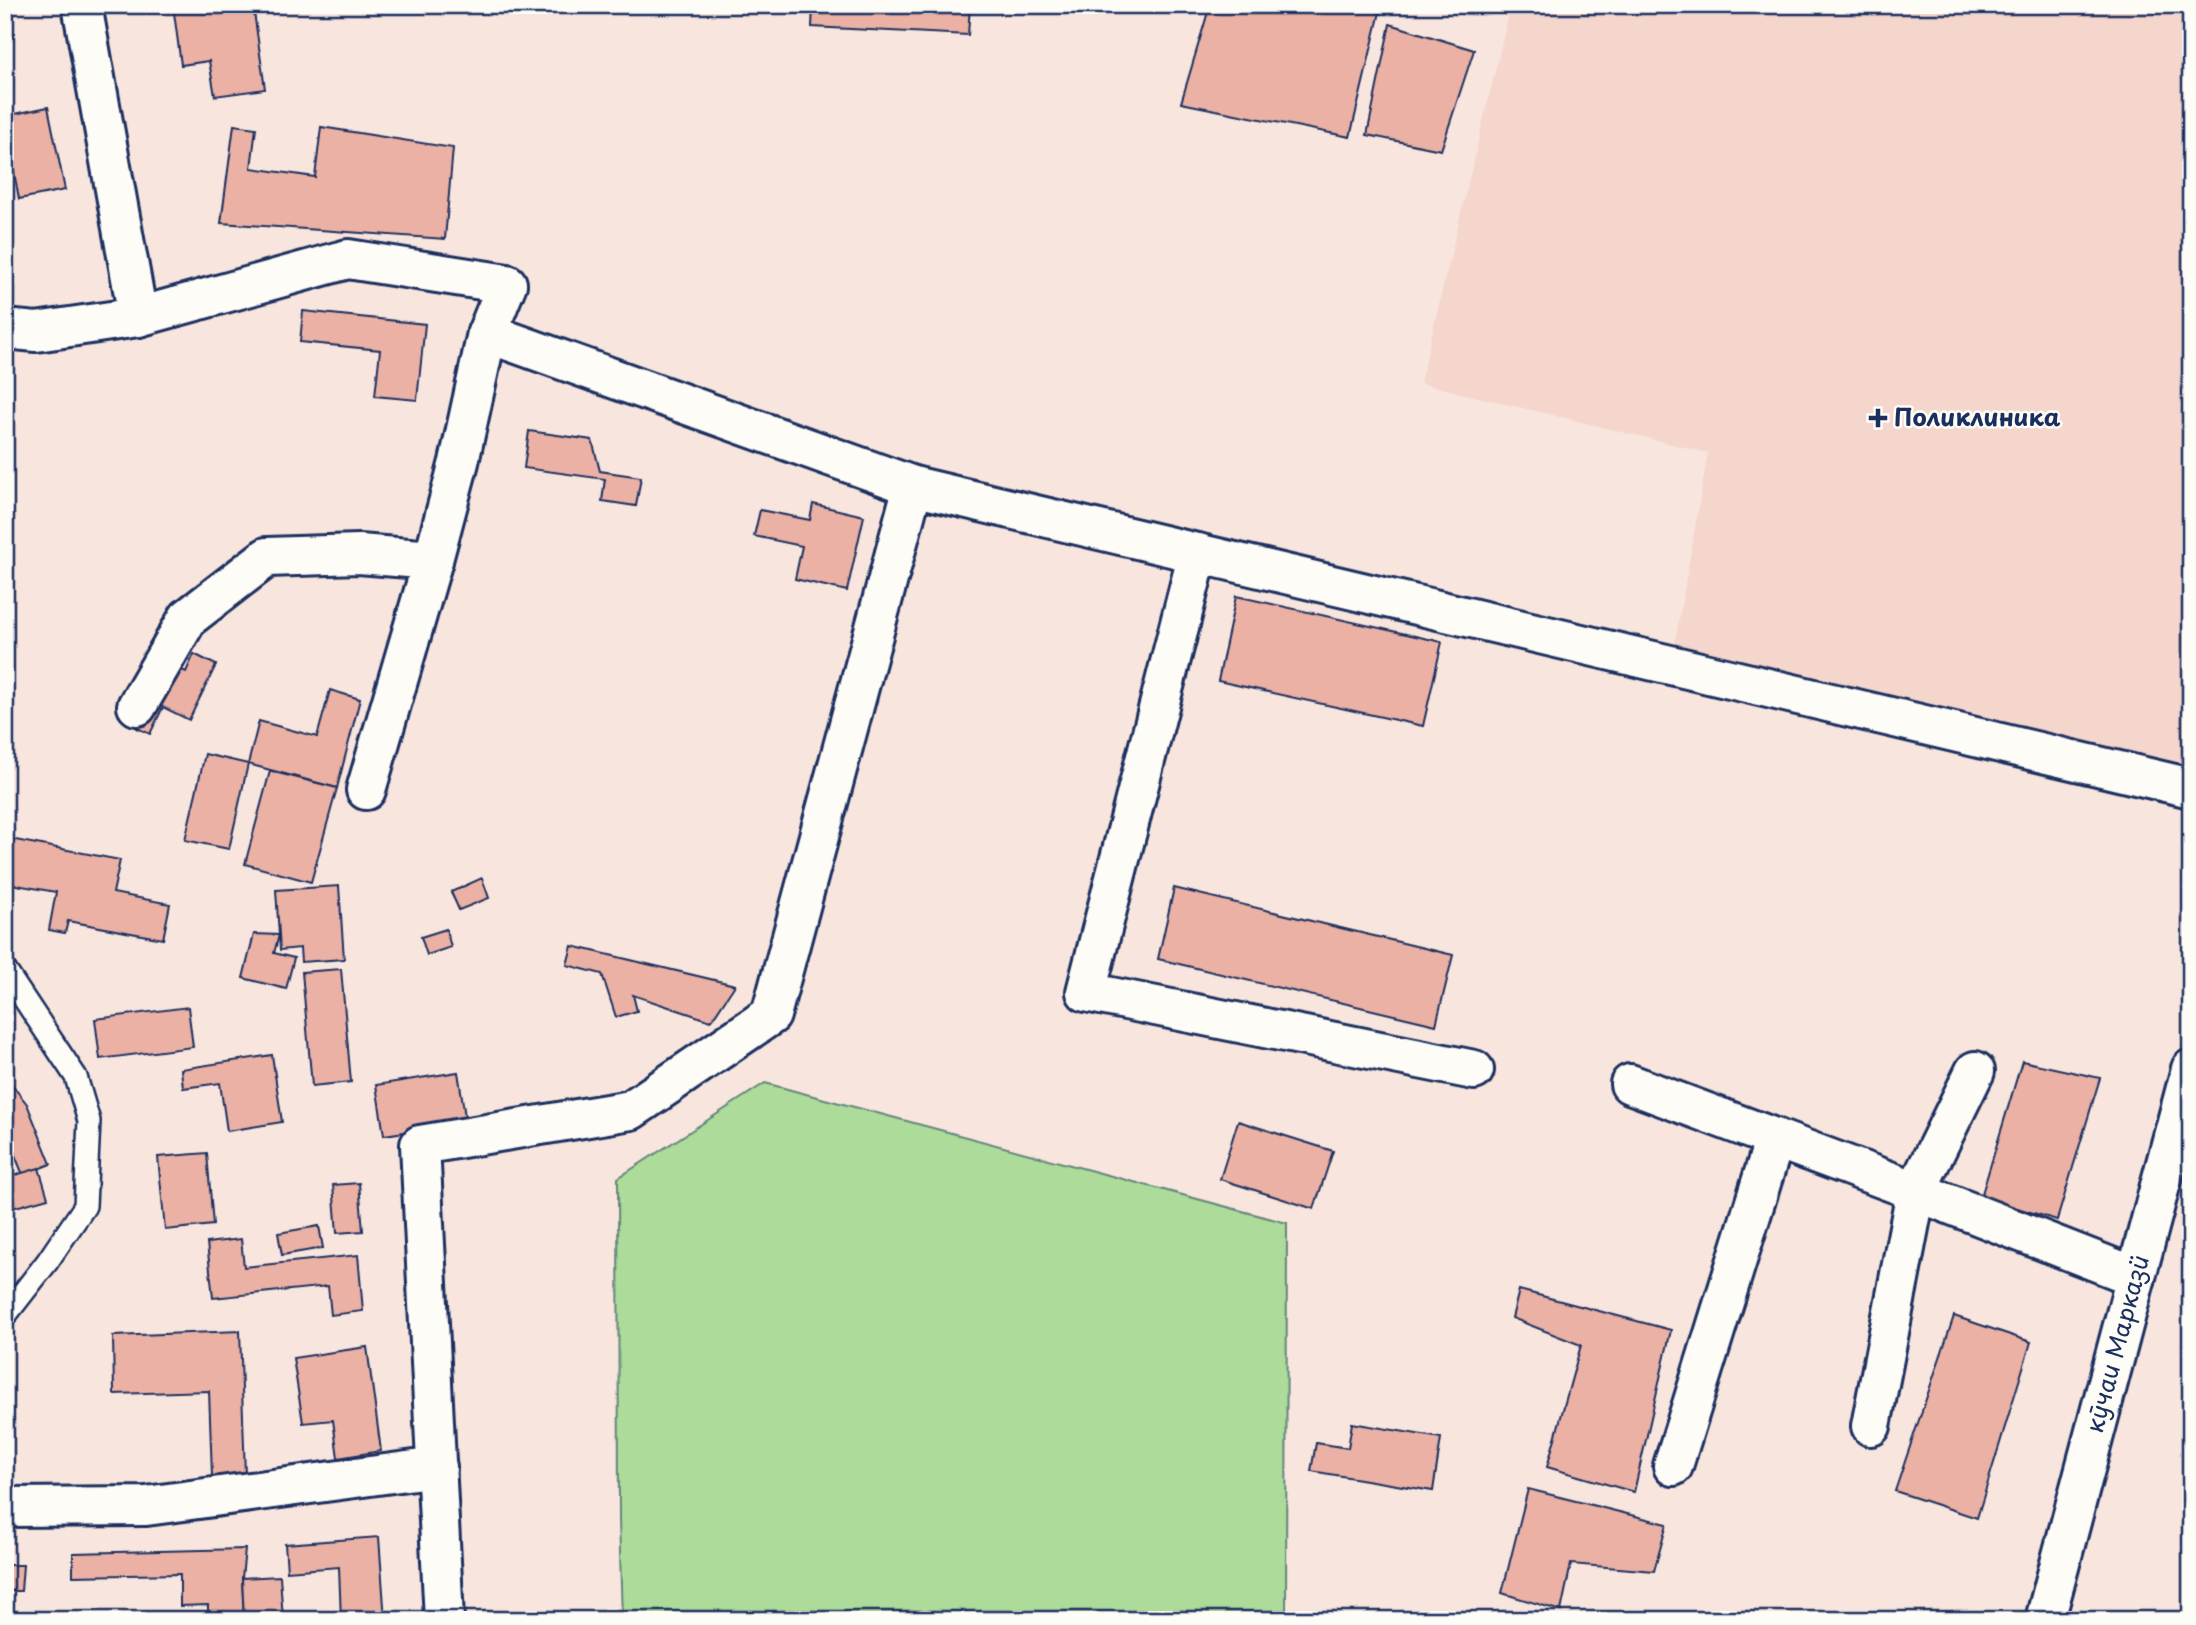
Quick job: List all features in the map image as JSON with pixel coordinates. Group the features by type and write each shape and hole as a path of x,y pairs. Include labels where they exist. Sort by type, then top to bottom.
{"street":[{"path":"82,5 138,317"},
{"path":"5,329 36,332 138,317 348,259 507,284 486,333 459,462 366,790"},
{"path":"486,333 913,486 2191,788"},
{"path":"444,1620 420,1145 631,1110 771,1015 913,486"},
{"path":"1198,553 1086,992 1474,1069"},
{"path":"137,706 188,618 267,557 359,554 433,560"},
{"name":"кӯчаи Марказӣ","path":"2045,1620 2191,1069"},
{"path":"1871,1426 1916,1191 1975,1071"},
{"path":"1630,1084 2136,1277"},
{"path":"1673,1466 1775,1138"},
{"path":"5,1507 146,1506 438,1467"}],"lane":[{"path":"5,970 76,1077 89,1121 85,1206 47,1262 5,1316"}],"shaded area":[{"name":"Поликлиника","path":"1511,5 2191,5 2191,769 1674,647 1708,453 1420,383"}],"green space":[{"path":"765,1083 1287,1223 1286,1620 622,1620 618,1178"}],"building":[{"path":"173,5 253,5 265,89 215,96 209,61 181,65"},
{"path":"813,5 970,5 968,35 812,27"},
{"path":"1210,5 1346,5 1380,12 1350,137 1181,103"},
{"path":"1390,24 1474,50 1441,150 1367,135"},
{"path":"5,48 13,89 5,90"},
{"path":"48,107 65,190 19,199 5,116"},
{"path":"234,125 256,128 251,168 315,177 321,127 453,148 445,239 221,223"},
{"path":"303,311 425,324 417,400 375,396 380,350 300,342"},
{"path":"529,431 592,440 600,471 641,477 636,506 602,501 605,479 524,468"},
{"path":"813,504 864,516 847,591 795,579 802,546 754,536 760,510 810,520"},
{"path":"1236,596 1442,642 1423,726 1218,681"},
{"path":"194,654 216,665 189,720 163,707 150,734 137,728 167,663 186,672"},
{"path":"330,690 360,699 337,788 248,764 259,721 317,737"},
{"path":"205,754 248,764 229,849 185,840"},
{"path":"270,771 337,788 311,882 245,864"},
{"path":"5,838 120,860 113,893 170,904 163,939 68,921 65,933 49,930 56,892 5,883"},
{"path":"482,878 489,898 459,910 451,892"},
{"path":"339,886 344,959 301,962 300,948 280,950 276,890"},
{"path":"1174,888 1453,955 1436,1025 1158,959"},
{"path":"446,929 451,947 427,955 421,937"},
{"path":"254,934 279,935 274,953 294,958 286,989 243,978"},
{"path":"572,946 735,985 711,1021 633,995 637,1011 616,1017 602,974 567,965"},
{"path":"341,969 351,1082 312,1086 302,972"},
{"path":"188,1007 193,1047 100,1059 95,1019"},
{"path":"272,1055 282,1122 227,1131 220,1083 183,1088 181,1069"},
{"path":"2022,1061 2100,1078 2057,1220 1981,1197"},
{"path":"458,1072 466,1123 384,1135 376,1085"},
{"path":"5,1076 27,1104 51,1164 23,1175 5,1131"},
{"path":"1238,1121 1333,1151 1314,1209 1220,1179"},
{"path":"207,1153 213,1225 165,1230 158,1157"},
{"path":"39,1168 48,1198 5,1210 5,1178"},
{"path":"359,1183 363,1231 337,1233 333,1185"},
{"path":"319,1226 323,1248 282,1255 278,1233"},
{"path":"241,1239 244,1267 358,1255 363,1311 331,1315 328,1286 213,1298 207,1243"},
{"path":"1519,1290 1671,1330 1634,1492 1547,1467 1581,1345 1512,1318"},
{"path":"1954,1316 2031,1342 1977,1518 1895,1491"},
{"path":"240,1331 245,1475 212,1476 209,1391 114,1394 113,1336"},
{"path":"367,1347 381,1451 338,1458 333,1420 303,1423 293,1358"},
{"path":"1352,1423 1441,1438 1433,1491 1311,1471 1316,1443 1348,1448"},
{"path":"1528,1489 1667,1524 1654,1571 1571,1564 1561,1611 1502,1593"},
{"path":"379,1537 385,1620 341,1620 339,1567 287,1571 285,1544"},
{"path":"245,1549 242,1578 244,1620 208,1620 208,1605 180,1606 180,1574 73,1576 73,1553"},
{"path":"5,1565 23,1565 21,1591 5,1591"},
{"path":"280,1576 283,1620 244,1620 242,1578"},
{"path":"7,1601 8,1620 5,1620"}],"place":[{"name":"Поликлиника","path":"1878,418"}]}
